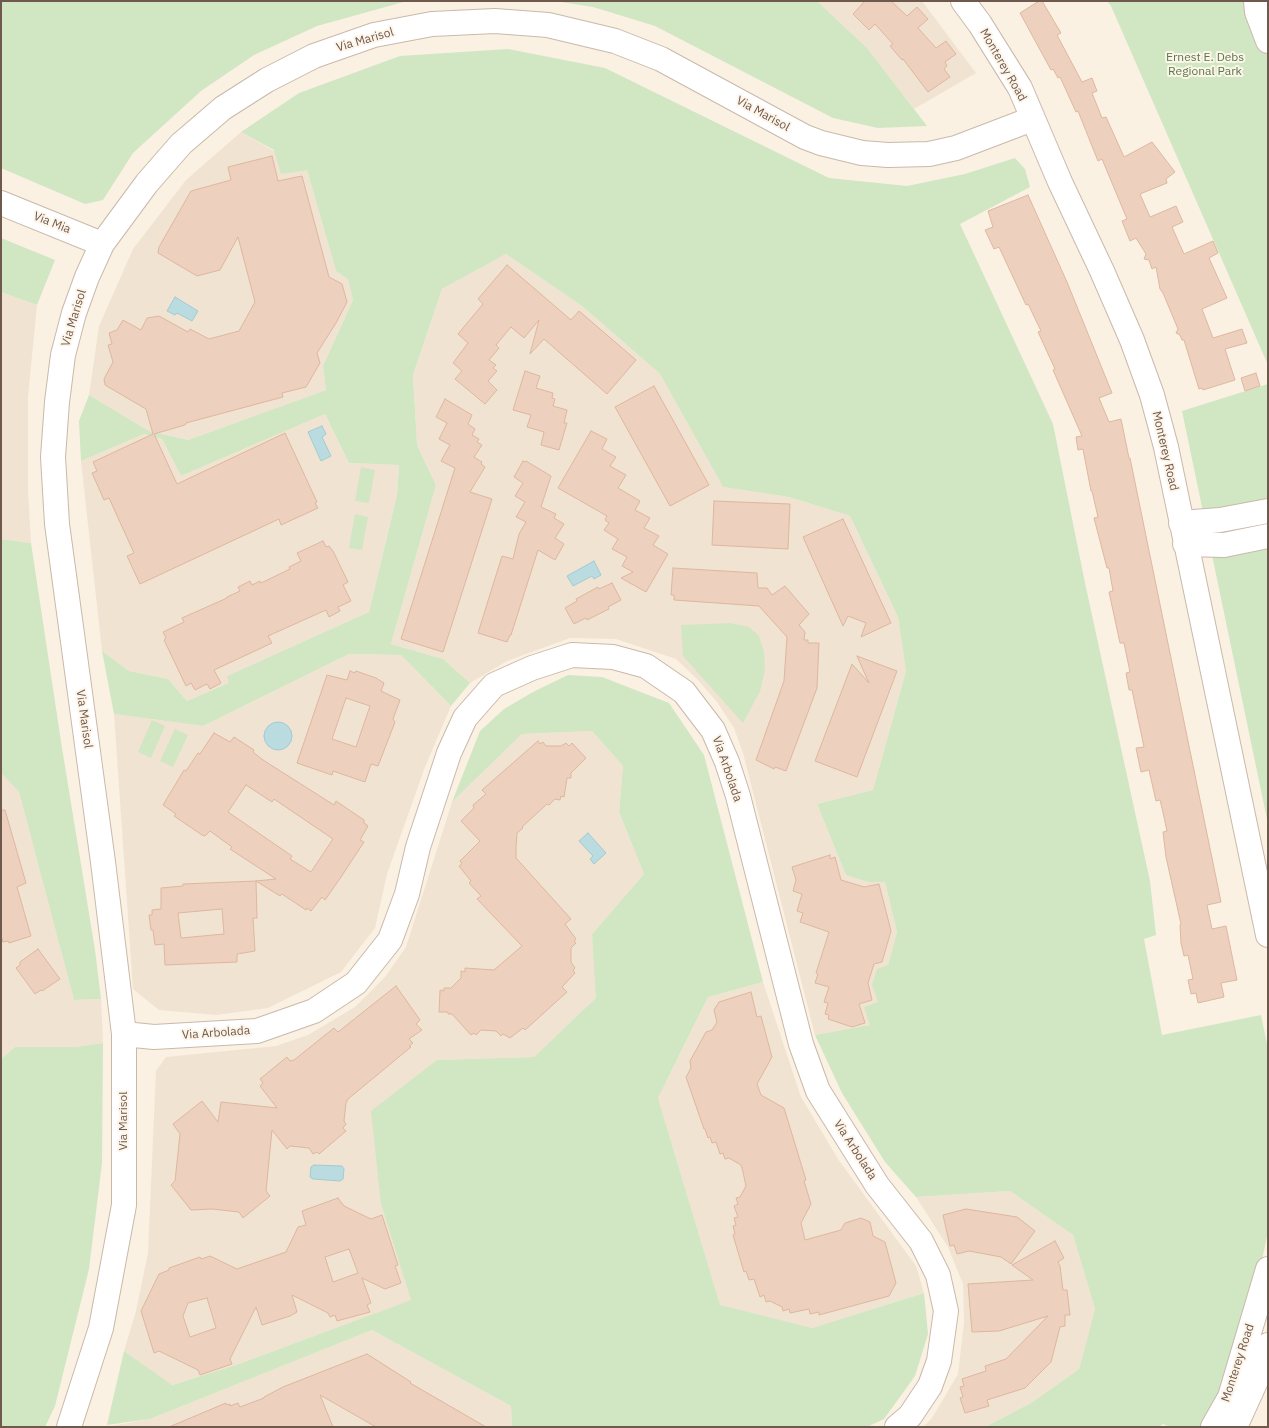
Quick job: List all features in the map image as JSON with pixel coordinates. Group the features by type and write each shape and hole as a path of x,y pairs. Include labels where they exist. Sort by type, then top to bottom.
{"street":[{"name":"Monterey Road","path":"963,1 980,24 1020,88 1060,182 1102,270 1132,340 1152,395 1166,447 1268,935"},
{"path":"1256,1 1268,41"},
{"name":"Via Marisol","path":"68,1427 101,1328 124,1205 124,1034 102,852 57,524 53,457 63,355 74,313 102,244 147,183 181,144 223,108 266,80 314,56 374,35 432,24 495,21 548,25 615,41 661,59 821,144 862,153 888,155 929,154 956,148 1032,119"},
{"name":"Via Mia","path":"1,203 102,244"},
{"path":"1183,533 1220,520 1268,511"},
{"path":"1183,533 1224,545 1268,536"},
{"name":"Via Arbolada","path":"124,1034 154,1037 257,1031 314,1011 356,983 390,940 407,894 418,847 449,753 465,718 494,685 532,668 572,655 613,657 646,666 684,692 713,730 727,762 738,796 800,1044 818,1091 877,1185 921,1241 938,1275 946,1311 940,1361 930,1386 910,1416 897,1427"},
{"name":"Monterey Road","path":"1213,1427 1230,1398 1268,1269"},
{"name":"Monterey Road","path":"1236,1427 1260,1372 1268,1345"}],"shaded area":[{"path":"817,1 922,1 976,73 914,109 867,48"},
{"path":"241,132 307,170 336,271 348,278 353,300 323,366 326,390 188,440 149,431 89,395 99,326 133,249 186,180"},
{"path":"506,254 582,306 660,374 723,487 789,497 850,516 898,617 906,671 873,790 817,804 846,875 868,882 885,882 897,932 870,1025 815,1035 743,753 734,728 717,702 676,659 616,639 570,638 507,661 470,683 443,659 391,644 436,485 417,445 413,375 442,289"},
{"path":"1,292 37,305 28,397 28,490 31,543 1,539"},
{"path":"325,414 349,463 399,465 397,495 369,612 227,676 230,683 187,701 168,679 129,671 102,651 81,461 144,434 162,439 181,476"},
{"path":"349,654 401,655 451,706 425,767 387,874 375,928 341,972 268,1008 216,1015 159,1010 133,989 114,714 203,726"},
{"path":"592,731 623,766 619,812 644,874 592,934 597,998 534,1057 437,1060 381,1204 412,1300 239,1364 171,1385 124,1351 136,1311 148,1253 156,1071 166,1057 276,1046 308,1035 355,1007 385,977 406,947 452,802 522,734"},
{"path":"1,773 19,792 74,1000 101,999 103,1043 75,1047 15,1047 1,1059"},
{"path":"763,982 801,1097 838,1159 916,1266 924,1293 812,1328 720,1306 658,1098 708,997"},
{"path":"1010,1191 1073,1235 1095,1309 1079,1369 1031,1403 985,1427 923,1427 932,1418 958,1374 964,1322 963,1284 948,1247 916,1197"},
{"path":"372,1330 511,1406 512,1427 106,1427 150,1419"}],"green space":[{"path":"1,1 407,1 317,26 254,55 201,91 133,153 103,200 85,204 1,168"},
{"path":"555,1 817,1 867,48 927,126 878,128 833,118 655,26 593,7"},
{"name":"Ernest E. Debs Regional Park","path":"1107,1 1268,1 1268,365 1111,6"},
{"path":"508,49 605,68 829,178 907,186 965,174 1015,158 1025,169 1030,187 960,224 1053,424 1085,583 1150,881 1156,935 1144,939 1162,1035 1261,1015 1268,1049 1268,1232 1260,1269 1240,1339 1207,1427 1170,1427 1163,1424 1159,1427 985,1427 1031,1403 1079,1369 1095,1309 1073,1235 1010,1191 916,1197 885,1162 842,1093 815,1035 870,1025 864,1007 878,1002 872,985 877,969 888,965 897,932 885,882 868,882 846,875 817,804 873,790 906,671 898,617 850,516 789,497 723,487 660,374 582,306 506,254 442,289 413,375 417,445 436,485 391,644 443,659 470,683 451,706 401,655 349,654 203,726 114,714 102,651 129,671 168,679 187,701 229,683 227,676 369,612 397,495 399,465 349,463 325,414 181,476 162,439 144,434 81,461 79,421 89,395 149,431 188,440 326,390 323,366 353,300 348,279 336,271 307,170 281,174 274,150 241,132 299,93 400,56"},
{"path":"1,238 55,260 37,305 1,292"},
{"path":"1268,384 1268,824 1182,411"},
{"path":"361,467 375,470 369,503 355,501"},
{"path":"355,514 368,517 362,550 349,548"},
{"path":"1,539 31,543 95,950 101,999 74,1000 19,792 1,773"},
{"path":"730,623 749,627 759,636 764,652 765,670 760,691 743,723 683,656 681,625"},
{"path":"568,675 602,677 669,703 704,755 763,982 708,997 658,1098 720,1305 812,1328 924,1293 928,1334 915,1376 884,1419 867,1427 512,1427 511,1406 372,1330 150,1419 107,1425 124,1351 172,1385 239,1364 411,1300 381,1204 371,1111 437,1060 534,1057 596,998 592,934 644,874 619,812 623,766 592,731 522,734 452,802 480,731 504,709"},
{"path":"152,720 165,726 151,758 138,752"},
{"path":"175,729 188,735 173,767 160,761"},
{"path":"103,1043 102,1163 89,1269 55,1406 45,1427 1,1427 1,1059 15,1047 75,1047"}],"water":[{"path":"175,297 198,311 192,321 177,313 175,315 167,311"},
{"path":"322,426 326,434 322,437 331,456 321,461 308,432"},
{"path":"594,561 601,575 594,579 592,576 573,586 567,576"},
{"path":"278,722 288,726 292,736 288,746 278,750 268,746 264,736 268,726"},
{"path":"588,833 606,853 594,864 590,859 593,856 579,841"},
{"path":"314,1165 342,1166 344,1169 343,1179 340,1181 313,1179 310,1177 311,1167"}],"building":[{"path":"865,1 891,1 907,16 917,7 928,19 918,28 936,48 946,41 956,54 945,62 947,66 944,69 950,77 928,92 903,59 890,46 893,44 875,24 869,30 853,14"},
{"path":"1042,1 1061,33 1057,35 1082,82 1092,78 1097,91 1092,93 1102,118 1106,117 1124,157 1152,142 1175,172 1166,179 1167,183 1140,194 1150,217 1176,206 1183,222 1172,227 1184,254 1213,241 1218,253 1209,258 1227,298 1202,309 1213,338 1242,329 1247,343 1225,349 1235,380 1203,390 1202,388 1199,389 1184,340 1176,333 1178,329 1160,289 1156,267 1152,269 1149,260 1144,259 1146,254 1136,238 1130,241 1122,221 1127,219 1102,159 1098,161 1078,111 1076,112 1060,77 1058,78 1053,69 1051,70 1020,13"},
{"path":"272,156 278,181 302,176 329,277 342,284 347,302 317,353 320,363 306,387 282,393 283,397 186,423 185,425 154,434 177,484 285,433 317,502 315,503 318,508 281,525 279,519 140,584 127,556 134,553 109,498 104,500 92,473 97,471 93,462 153,434 146,409 105,385 104,379 113,362 108,345 112,344 109,333 117,330 123,320 141,330 147,318 159,316 188,332 190,329 209,339 239,331 255,302 238,237 220,270 197,276 158,253 159,247 191,191 231,180 228,167"},
{"path":"1028,195 1067,282 1112,393 1099,398 1109,422 1121,419 1130,458 1221,902 1207,905 1212,929 1226,926 1237,980 1221,983 1224,997 1198,1003 1196,993 1191,994 1188,980 1193,979 1188,955 1184,956 1181,943 1181,924 1166,857 1163,832 1167,831 1162,808 1160,800 1156,801 1149,770 1141,772 1136,748 1144,747 1132,690 1129,690 1126,673 1130,672 1124,643 1120,643 1109,592 1113,591 1109,568 1107,568 1094,518 1098,517 1083,449 1078,450 1076,437 1082,436 1038,332 1041,331 1028,304 1026,305 999,247 994,249 985,230 993,227 988,211"},
{"path":"507,265 571,320 579,311 636,360 607,394 544,339 530,354 539,320 524,338 511,327 496,345 499,348 489,360 496,365 493,368 497,371 488,381 497,390 485,404 455,379 462,371 453,363 468,343 458,334 483,304 478,299"},
{"path":"525,371 540,376 536,388 553,393 552,398 555,399 553,406 567,410 564,423 567,423 559,450 541,445 544,432 527,427 531,415 513,410"},
{"path":"1256,373 1260,386 1245,391 1241,378"},
{"path":"654,386 709,485 670,506 615,407"},
{"path":"445,399 472,415 468,424 475,429 472,435 479,439 477,442 482,445 474,457 482,462 481,464 485,467 470,492 492,499 443,652 401,639 455,468 441,461 450,445 439,439 447,423 436,417"},
{"path":"591,431 607,439 602,449 616,457 610,466 626,475 618,488 640,501 635,510 650,518 644,528 659,536 653,545 668,554 646,592 621,578 633,572 622,566 627,557 612,549 618,539 604,530 609,523 605,520 607,516 558,488"},
{"path":"523,461 551,476 541,507 556,514 554,518 564,524 555,538 564,544 555,560 538,550 511,635 507,642 478,633 502,556 513,559 519,534 526,522 516,517 525,502 515,496 523,483 514,477"},
{"path":"714,501 790,504 788,549 712,545"},
{"path":"843,519 891,623 861,637 866,623 848,616 843,626 803,537"},
{"path":"323,541 326,547 329,546 333,551 348,582 343,585 351,601 338,607 340,611 329,617 326,610 268,636 272,643 214,670 221,683 210,689 207,684 195,690 191,683 186,686 164,640 166,638 163,632 184,622 182,618 240,591 238,587 250,581 252,585 260,581 261,583 290,569 289,567 301,561 297,553"},
{"path":"673,568 757,573 758,588 767,588 772,595 785,586 809,614 799,625 805,632 804,640 808,640 808,643 819,643 817,688 786,771 775,767 774,769 756,760 784,681 787,637 759,606 674,600 674,595 671,595"},
{"path":"612,583 621,600 608,607 609,609 574,624 565,608 577,601 576,599 598,587 599,589"},
{"path":"857,656 897,671 857,777 815,761 852,664 869,683"},
{"path":"350,671 355,673 356,671 376,678 384,683 381,691 400,700 393,719 395,722 378,766 371,764 365,782 333,771 332,775 297,763 327,675 347,680","holes":["346,698 370,706 356,747 332,739"]},
{"path":"214,733 230,742 234,737 254,750 253,752 263,760 334,805 336,801 364,820 364,823 368,826 360,840 364,842 325,900 322,897 311,911 307,908 306,910 282,894 280,896 256,881 276,879 230,849 232,847 210,831 205,836 202,835 174,816 176,814 163,805 184,770 186,771 198,753 200,754","holes":["246,785 272,802 274,799 333,839 311,872 290,859 292,856 228,812"]},
{"path":"538,741 540,744 543,742 546,746 561,746 566,743 569,746 572,743 586,758 571,773 571,778 567,778 564,797 561,796 560,800 555,799 549,805 547,804 517,833 516,847 516,858 571,919 565,924 576,939 574,941 576,943 571,948 571,962 575,968 573,970 575,973 562,987 567,992 525,1030 523,1028 510,1038 503,1034 501,1036 496,1031 481,1030 476,1035 474,1033 471,1035 452,1014 439,1012 440,990 444,991 444,988 451,988 461,978 461,971 465,972 465,968 494,970 522,946 477,899 481,896 469,883 471,881 459,866 462,864 460,861 480,841 461,821 474,808 473,805 486,794 482,790"},
{"path":"1,810 5,810 26,883 17,887 31,936 9,943 8,941 3,942 1,936"},
{"path":"830,855 830,859 835,857 841,880 864,887 879,884 891,931 882,962 874,964 868,983 872,1000 859,1004 865,1023 852,1027 828,1019 829,1015 825,1014 828,1003 824,1002 829,987 815,983 818,974 816,973 829,932 800,922 803,913 797,911 802,894 793,891 796,880 792,867"},
{"path":"256,881 257,918 253,918 255,951 237,954 237,962 165,965 164,944 155,945 149,915 152,915 152,910 161,909 161,888 183,886 183,884","holes":["222,909 224,934 181,938 178,913"]},
{"path":"38,949 60,979 35,994 16,968 20,965 20,962"},
{"path":"396,986 420,1020 416,1024 422,1030 409,1039 413,1043 409,1046 411,1047 348,1099 344,1121 346,1124 343,1128 346,1131 319,1154 317,1152 313,1154 309,1148 290,1146 287,1149 272,1130 266,1191 270,1196 243,1218 239,1212 212,1209 191,1210 171,1185 175,1181 180,1134 173,1124 202,1101 218,1122 221,1102 277,1108 260,1086 263,1083 260,1079 287,1057 290,1061 294,1060 334,1028 338,1032"},
{"path":"751,992 757,1017 761,1016 772,1057 757,1084 761,1095 784,1108 806,1180 804,1181 811,1204 801,1223 805,1240 841,1230 845,1223 861,1218 870,1222 873,1236 885,1242 896,1283 889,1296 819,1315 819,1312 810,1314 809,1309 790,1313 789,1309 783,1311 782,1307 770,1301 766,1302 764,1295 760,1297 754,1279 749,1280 746,1271 744,1272 733,1235 735,1234 733,1226 736,1225 734,1218 738,1217 734,1206 738,1204 736,1198 740,1197 746,1186 741,1165 729,1158 725,1159 723,1153 720,1154 716,1142 712,1143 710,1137 708,1138 686,1077 691,1068 690,1061 706,1032 712,1030 717,1022 714,1010 719,1002"},
{"path":"338,1198 344,1206 371,1219 382,1215 398,1265 395,1266 401,1283 385,1289 362,1278 371,1303 367,1305 370,1312 337,1321 335,1315 330,1317 328,1313 292,1295 297,1312 290,1316 262,1325 256,1307 230,1359 232,1364 200,1375 198,1370 159,1351 154,1353 141,1311 159,1274 169,1270 169,1268 200,1257 201,1259 210,1256 237,1269 286,1252 298,1227 306,1225 302,1211","holes":["349,1249 358,1273 333,1282 325,1257","207,1298 216,1328 190,1337 183,1316 188,1303"]},
{"path":"966,1209 1017,1217 1035,1231 1011,1264 1001,1257 969,1251 957,1254 954,1245 950,1246 943,1215"},
{"path":"1055,1241 1064,1258 1058,1262 1063,1290 1067,1290 1070,1315 1065,1315 1065,1326 1060,1327 1051,1362 1025,1388 987,1400 989,1406 965,1413 960,1398 963,1397 960,1387 964,1386 962,1379 986,1371 985,1366 1006,1359 1048,1316 999,1331 972,1332 968,1284 1033,1280 1012,1265"},
{"path":"367,1354 410,1383 486,1427 376,1427 320,1395 333,1427 169,1427 226,1403 227,1405 230,1404 230,1406 238,1403 240,1407 264,1398 283,1387"}]}
